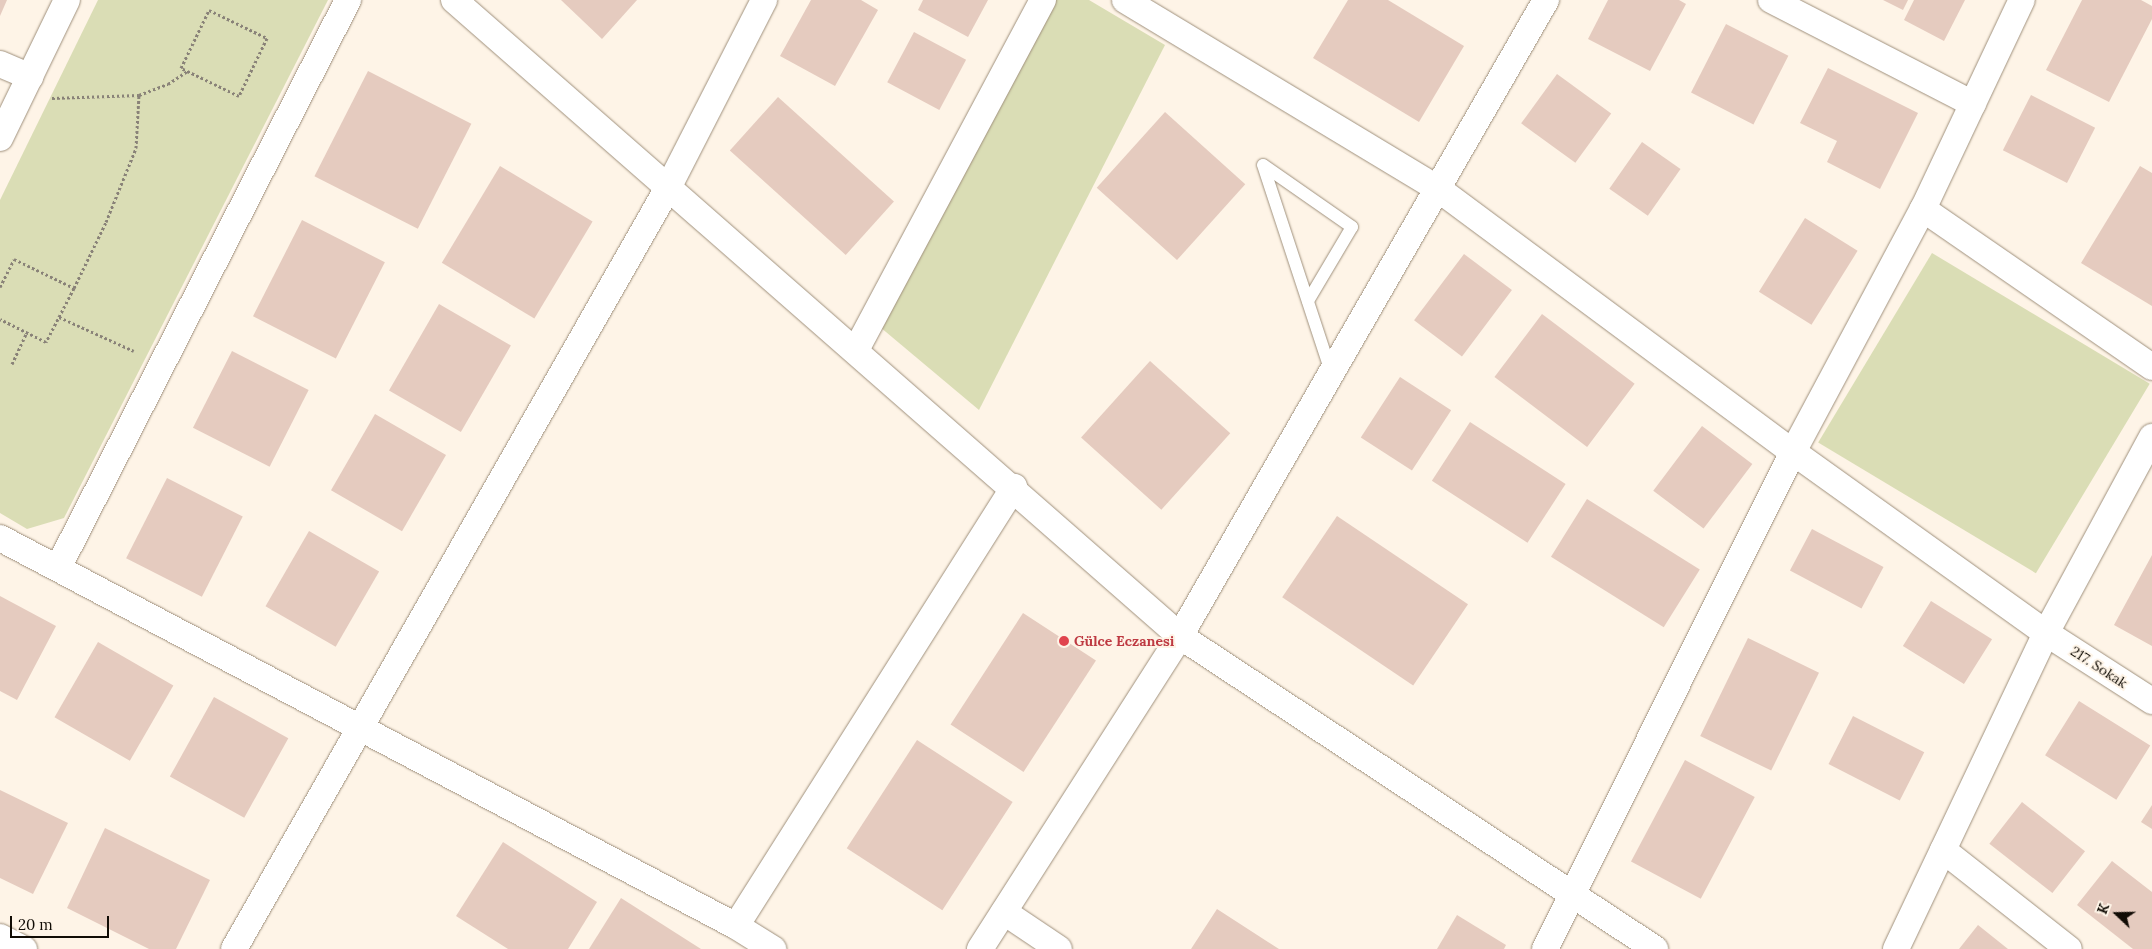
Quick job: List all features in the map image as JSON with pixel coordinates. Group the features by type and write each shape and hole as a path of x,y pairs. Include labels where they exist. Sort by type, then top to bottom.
{"street":[{"path":"0,138 67,0"},
{"path":"58,568 348,0"},
{"path":"454,0 1014,487 1180,636 1654,949"},
{"path":"234,949 358,727 669,186 764,0"},
{"path":"856,350 1043,0"},
{"name":"217. Sokak","path":"1125,0 1437,188 1793,452 2046,633 2152,701"},
{"path":"980,949 1180,636 1546,0"},
{"path":"1771,0 1973,104"},
{"path":"1545,949 1793,452 1923,209 2022,0"},
{"path":"0,64 24,88"},
{"path":"1923,209 2152,366"},
{"path":"1896,949 2046,633 2152,437"},
{"path":"736,926 1014,487"},
{"path":"0,538 736,926 773,949"},
{"path":"1943,850 2069,949"},
{"path":"1004,912 1059,949"},
{"path":"0,937 24,949"}],"lane":[{"path":"1308,302 1352,226 1263,165 1266,174 1308,302 1331,372"}],"path":[{"path":"209,10 267,38 239,96 187,71 181,68 209,10"},
{"path":"24,88 139,95 168,84 187,71"},
{"path":"0,319 46,342 106,222 136,148 139,95"},
{"path":"0,287 14,259 74,288"},
{"path":"59,318 162,363"},
{"path":"12,364 27,332"}],"green space":[{"path":"98,0 328,0 64,518 27,529 0,513 0,200"},
{"path":"1056,0 1089,0 1165,45 979,410 880,327"},
{"path":"1932,253 2150,384 2036,573 1818,442"}],"building":[{"path":"0,0 7,0 0,16"},
{"path":"561,0 637,0 602,39"},
{"path":"811,0 861,0 878,10 835,86 780,56"},
{"path":"923,0 988,0 968,37 918,10"},
{"path":"1348,0 1388,0 1464,46 1419,122 1313,58"},
{"path":"1608,0 1679,0 1686,4 1650,71 1588,39"},
{"path":"1883,0 1908,0 1903,10"},
{"path":"1914,0 1965,0 1944,41 1904,20"},
{"path":"2082,0 2141,0 2152,6 2152,19 2109,102 2046,70"},
{"path":"1726,24 1788,56 1753,124 1691,93"},
{"path":"914,32 966,60 939,110 887,82"},
{"path":"1828,68 1918,113 1880,189 1827,162 1837,141 1800,123"},
{"path":"368,71 471,124 418,229 314,176"},
{"path":"1557,74 1611,113 1575,163 1521,123"},
{"path":"2031,95 2095,128 2067,183 2003,150"},
{"path":"778,97 894,201 846,255 730,151"},
{"path":"1165,112 1245,184 1177,260 1097,188"},
{"path":"1642,142 1681,169 1648,216 1609,189"},
{"path":"500,166 593,222 534,318 442,263"},
{"path":"2140,166 2152,173 2152,306 2081,263"},
{"path":"1805,218 1858,251 1811,325 1759,292"},
{"path":"302,220 385,262 336,358 253,316"},
{"path":"1464,254 1512,290 1462,356 1414,320"},
{"path":"439,304 511,345 461,432 389,391"},
{"path":"1542,314 1635,384 1587,447 1494,377"},
{"path":"232,351 309,390 270,467 193,428"},
{"path":"1150,361 1230,433 1161,510 1081,438"},
{"path":"1400,377 1451,410 1412,471 1361,437"},
{"path":"375,414 446,455 402,531 331,490"},
{"path":"1470,422 1566,484 1527,543 1432,481"},
{"path":"1702,426 1752,464 1704,529 1653,491"},
{"path":"167,478 243,517 202,597 126,558"},
{"path":"1587,499 1700,569 1664,627 1551,557"},
{"path":"1337,516 1468,604 1413,686 1282,597"},
{"path":"1812,529 1884,567 1861,609 1790,570"},
{"path":"309,531 379,572 336,647 266,606"},
{"path":"2152,555 2152,646 2114,625"},
{"path":"0,596 56,626 17,700 0,691"},
{"path":"1931,601 1992,639 1964,684 1903,646"},
{"path":"1023,613 1096,660 1024,772 951,725"},
{"path":"1748,638 1819,673 1771,771 1700,736"},
{"path":"98,642 173,686 130,761 54,717"},
{"path":"214,697 288,738 244,818 170,777"},
{"path":"2079,701 2150,746 2116,800 2045,755"},
{"path":"1853,716 1924,752 1900,800 1828,764"},
{"path":"917,740 1013,802 942,910 847,848"},
{"path":"1685,760 1755,797 1701,899 1631,862"},
{"path":"0,790 68,823 33,894 0,878"},
{"path":"2022,802 2085,851 2052,893 1989,844"},
{"path":"2152,805 2152,829 2141,822"},
{"path":"105,828 210,880 176,949 149,949 67,908"},
{"path":"503,842 597,902 568,949 508,949 456,916"},
{"path":"2112,861 2152,892 2152,949 2133,949 2077,905"},
{"path":"621,898 701,949 589,949"},
{"path":"1217,909 1268,942 1279,949 1191,949"},
{"path":"1457,915 1506,945 1504,949 1437,949"},
{"path":"1978,925 2008,949 1959,949"}],"place":[{"name":"Gülce Eczanesi","path":"1064,641"}]}
